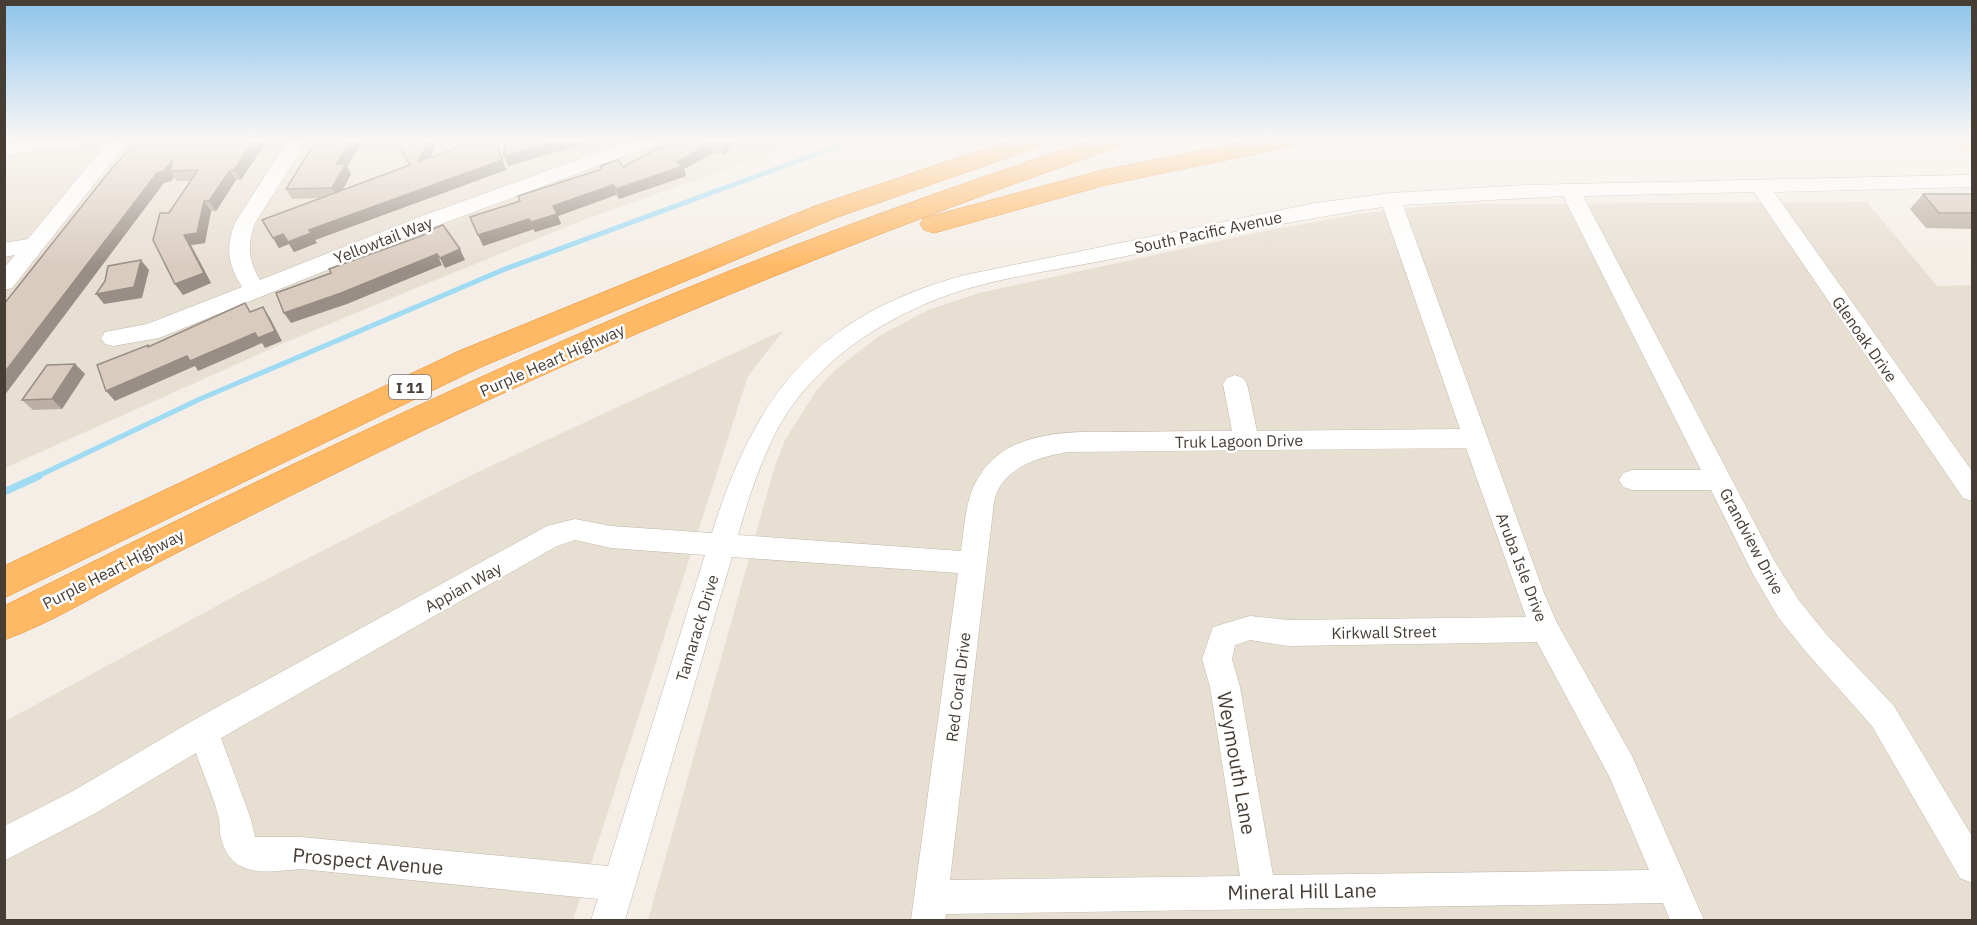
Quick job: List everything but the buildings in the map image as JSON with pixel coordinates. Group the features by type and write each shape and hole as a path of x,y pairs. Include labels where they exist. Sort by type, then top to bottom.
{"highway":[{"path":"825,212 875,182"},
{"name":"Purple Heart Highway","path":"4,583 470,359 825,212 912,182"},
{"name":"Purple Heart Highway","path":"4,624 317,467 509,378 765,268 993,182"},
{"path":"509,378 822,262 955,218 1088,182"}],"street":[{"path":"4,283 85,182"},
{"path":"255,290 238,259 236,248 245,223 271,182"},
{"name":"Yellowtail Way","path":"113,338 151,332 429,221 535,182"},
{"name":"South Pacific Avenue","path":"825,355 880,316 924,296 965,282 1315,210 1391,199 1570,191 1923,182"},
{"name":"Glenoak Drive","path":"1760,186 1972,491"},
{"name":"Grandview Drive","path":"1570,191 1764,568 1788,608 1816,643 1884,716 1972,866"},
{"name":"Aruba Isle Drive","path":"1391,199 1530,593 1545,629 1621,767 1687,921"},
{"path":"4,250 35,245"},
{"name":"Tamarack Drive","path":"608,921 723,544 759,440 772,416 788,394 825,355"},
{"path":"1235,384 1247,441"},
{"name":"Truk Lagoon Drive","path":"1007,462 1040,446 1068,442 1475,438"},
{"name":"Red Coral Drive","path":"930,909 983,492 1007,462"},
{"path":"1632,480 1720,480"},
{"name":"Appian Way","path":"4,845 28,829 62,816 203,731 526,552 549,536 570,528 589,529 610,537 973,563"},
{"name":"Kirkwall Street","path":"1223,636 1250,628 1288,633 1545,629"},
{"name":"Weymouth Lane","path":"1223,636 1217,658 1225,687 1259,892"},
{"name":"Prospect Avenue","path":"203,731 235,819 237,838 246,853 272,855 302,853 619,884"},
{"name":"Mineral Hill Lane","path":"930,909 1259,892 1673,886"}],"shaded area":[{"path":"4,182 689,182 581,221 284,343 5,468"},
{"path":"1867,202 1937,286 1972,285 1972,920 648,920 774,469 785,440 816,391 834,371 879,336 928,310 979,293 1265,231 1358,214 1426,206 1484,204"},
{"path":"784,330 748,376 573,920 5,920 4,722 257,584 478,472"}],"waterway":[{"path":"36,477 200,399 505,269 740,182"},
{"path":"4,492 39,476"}]}
